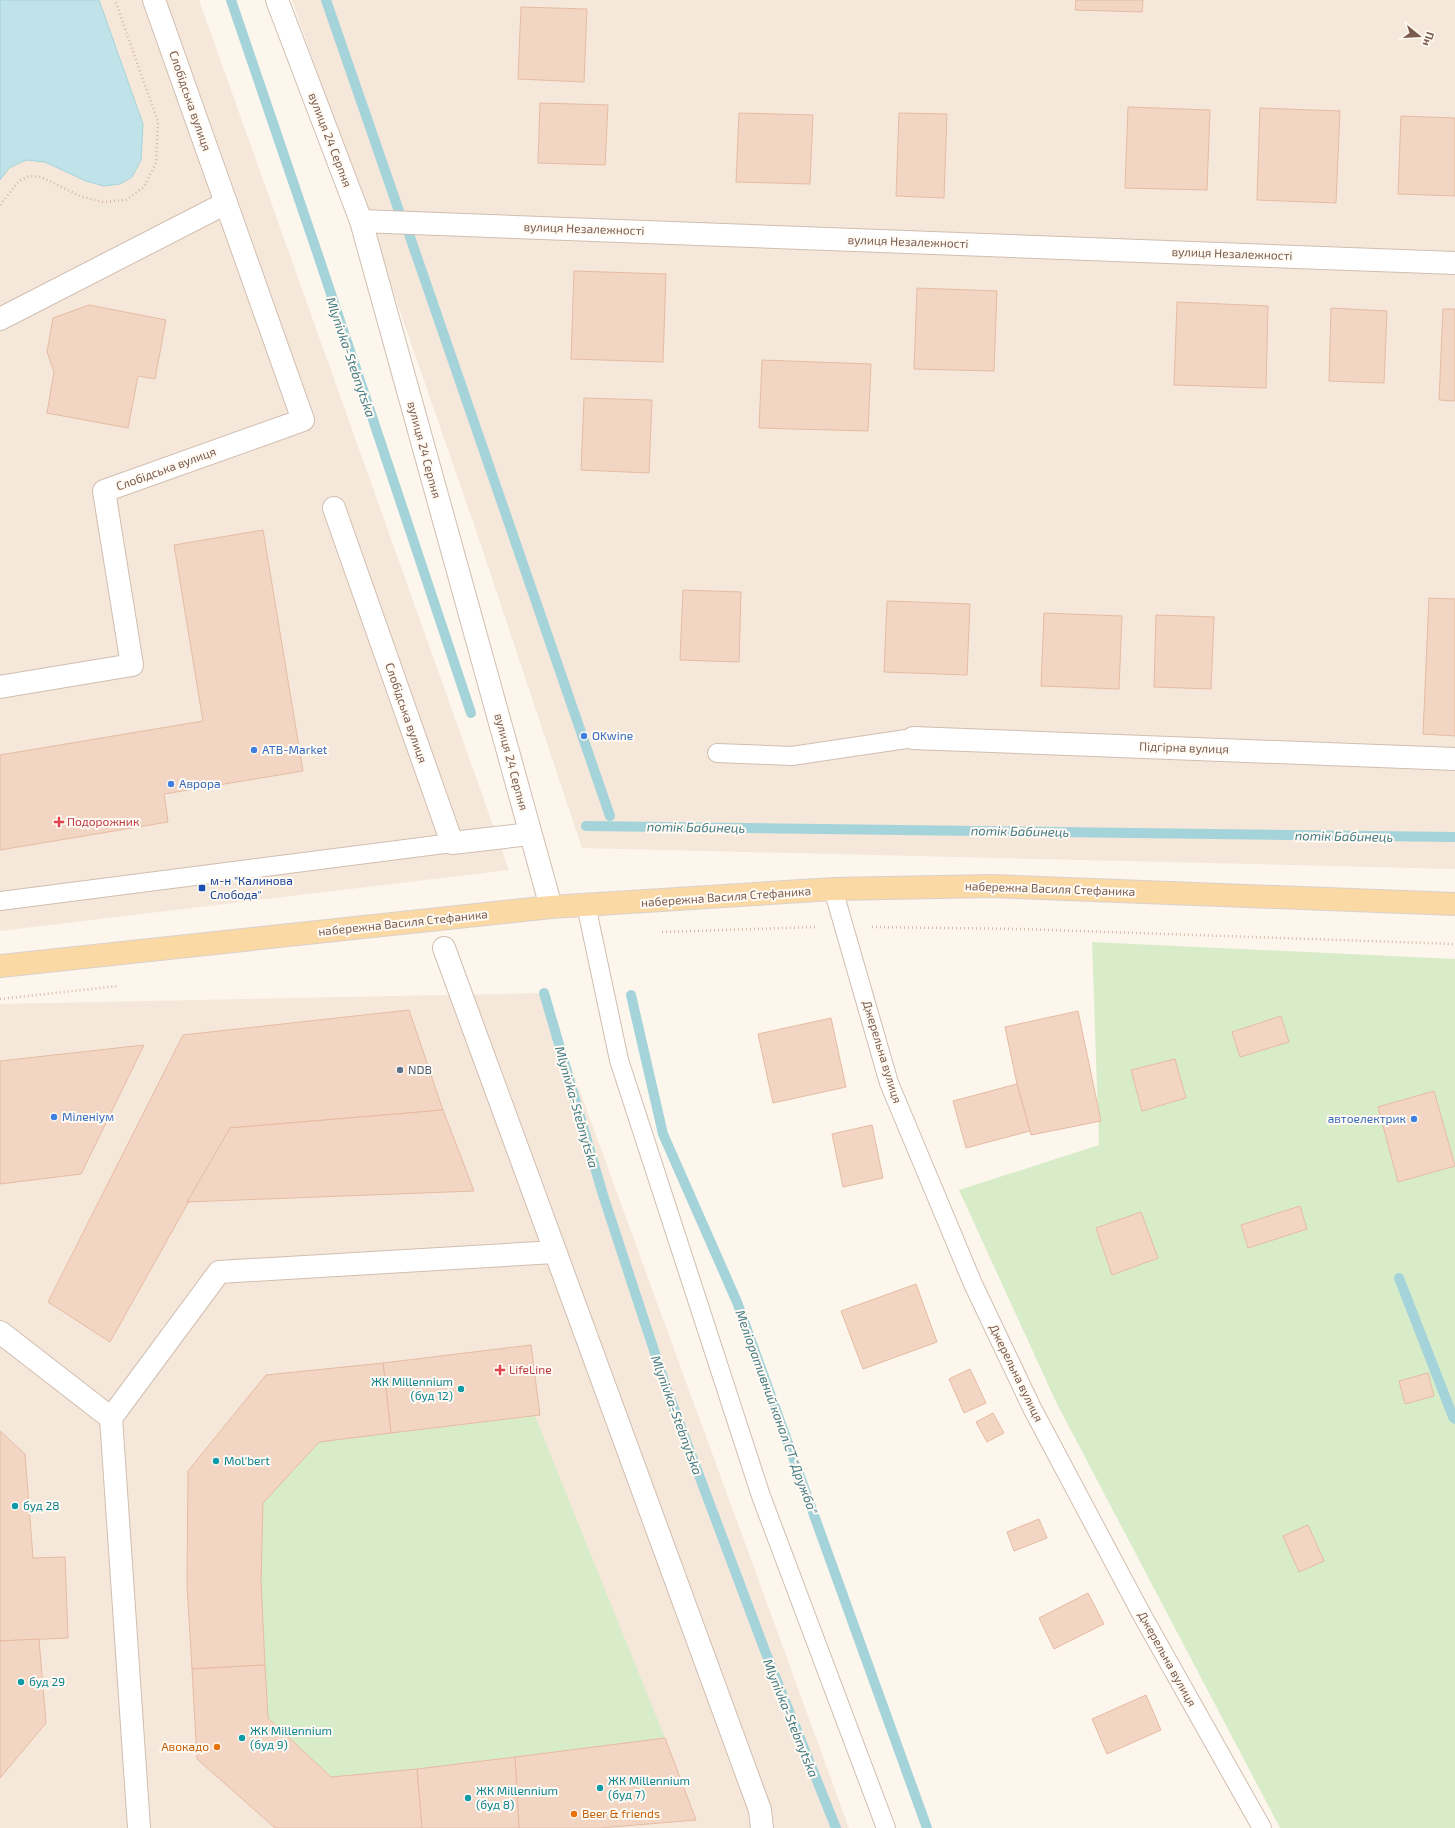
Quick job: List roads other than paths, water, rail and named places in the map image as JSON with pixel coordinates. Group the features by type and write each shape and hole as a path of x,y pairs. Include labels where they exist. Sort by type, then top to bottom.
{"main road":[{"name":"набережна Василя Стефаника","path":"0,966 551,907 834,890 992,886 1455,904"}],"street":[{"name":"Слобідська вулиця","path":"0,687 132,665 104,491 303,420 154,0"},
{"name":"вулиця 24 Серпня","path":"277,0 361,221 551,907"},
{"path":"0,319 226,203"},
{"name":"вулиця Незалежності","path":"361,221 1455,263"},
{"name":"Слобідська вулиця","path":"334,508 452,843"},
{"name":"Підгірна вулиця","path":"914,738 1455,759"},
{"path":"452,843 530,834"},
{"path":"444,948 760,1810 762,1828"},
{"path":"139,1828 111,1418 219,1272 555,1252"},
{"path":"0,1332 111,1418"}],"lane":[{"path":"717,753 792,756 914,738"},
{"path":"0,901 452,843"},
{"name":"Джерельна вулиця","path":"834,890 889,1084 973,1284 1032,1408 1142,1615 1262,1828"},
{"path":"586,905 619,1060 758,1488 886,1828"}],"water":[{"path":"0,0 99,0 143,124 141,160 132,177 120,184 104,186 86,181 45,162 26,160 9,168 0,180"}],"waterway":[{"name":"Mlynivka-Stebnytska","path":"231,0 471,713"},
{"path":"326,0 399,211"},
{"path":"409,234 610,816"},
{"name":"потік Бабинець","path":"586,826 1455,837"},
{"name":"Mlynivka-Stebnytska","path":"544,993 603,1195 667,1390 765,1651 836,1828"},
{"name":"Меліоративний канал СТ \"Дружба\"","path":"631,995 663,1134 737,1302 927,1828"},
{"path":"1399,1278 1455,1419"}],"place":[{"name":"OKwine","path":"584,736"},
{"name":"ATB-Market","path":"254,750"},
{"name":"Аврора","path":"171,784"},
{"name":"Подорожник","path":"59,822"},
{"name":"м-н \"Калинова Слобода\"","path":"202,888"},
{"name":"NDB","path":"400,1070"},
{"name":"Міленіум","path":"54,1117"},
{"name":"автоелектрик","path":"1414,1119"},
{"name":"LifeLine","path":"500,1370"},
{"name":"ЖК Millennium (буд 12)","path":"461,1389"},
{"name":"Mol'bert","path":"216,1461"},
{"name":"буд 28","path":"15,1506"},
{"name":"буд 29","path":"21,1682"},
{"name":"ЖК Millennium (буд 9)","path":"242,1738"},
{"name":"Авокадо","path":"217,1747"},
{"name":"ЖК Millennium (буд 7)","path":"600,1788"},
{"name":"ЖК Millennium (буд 8)","path":"468,1798"},
{"name":"Beer & friends","path":"574,1814"}]}
